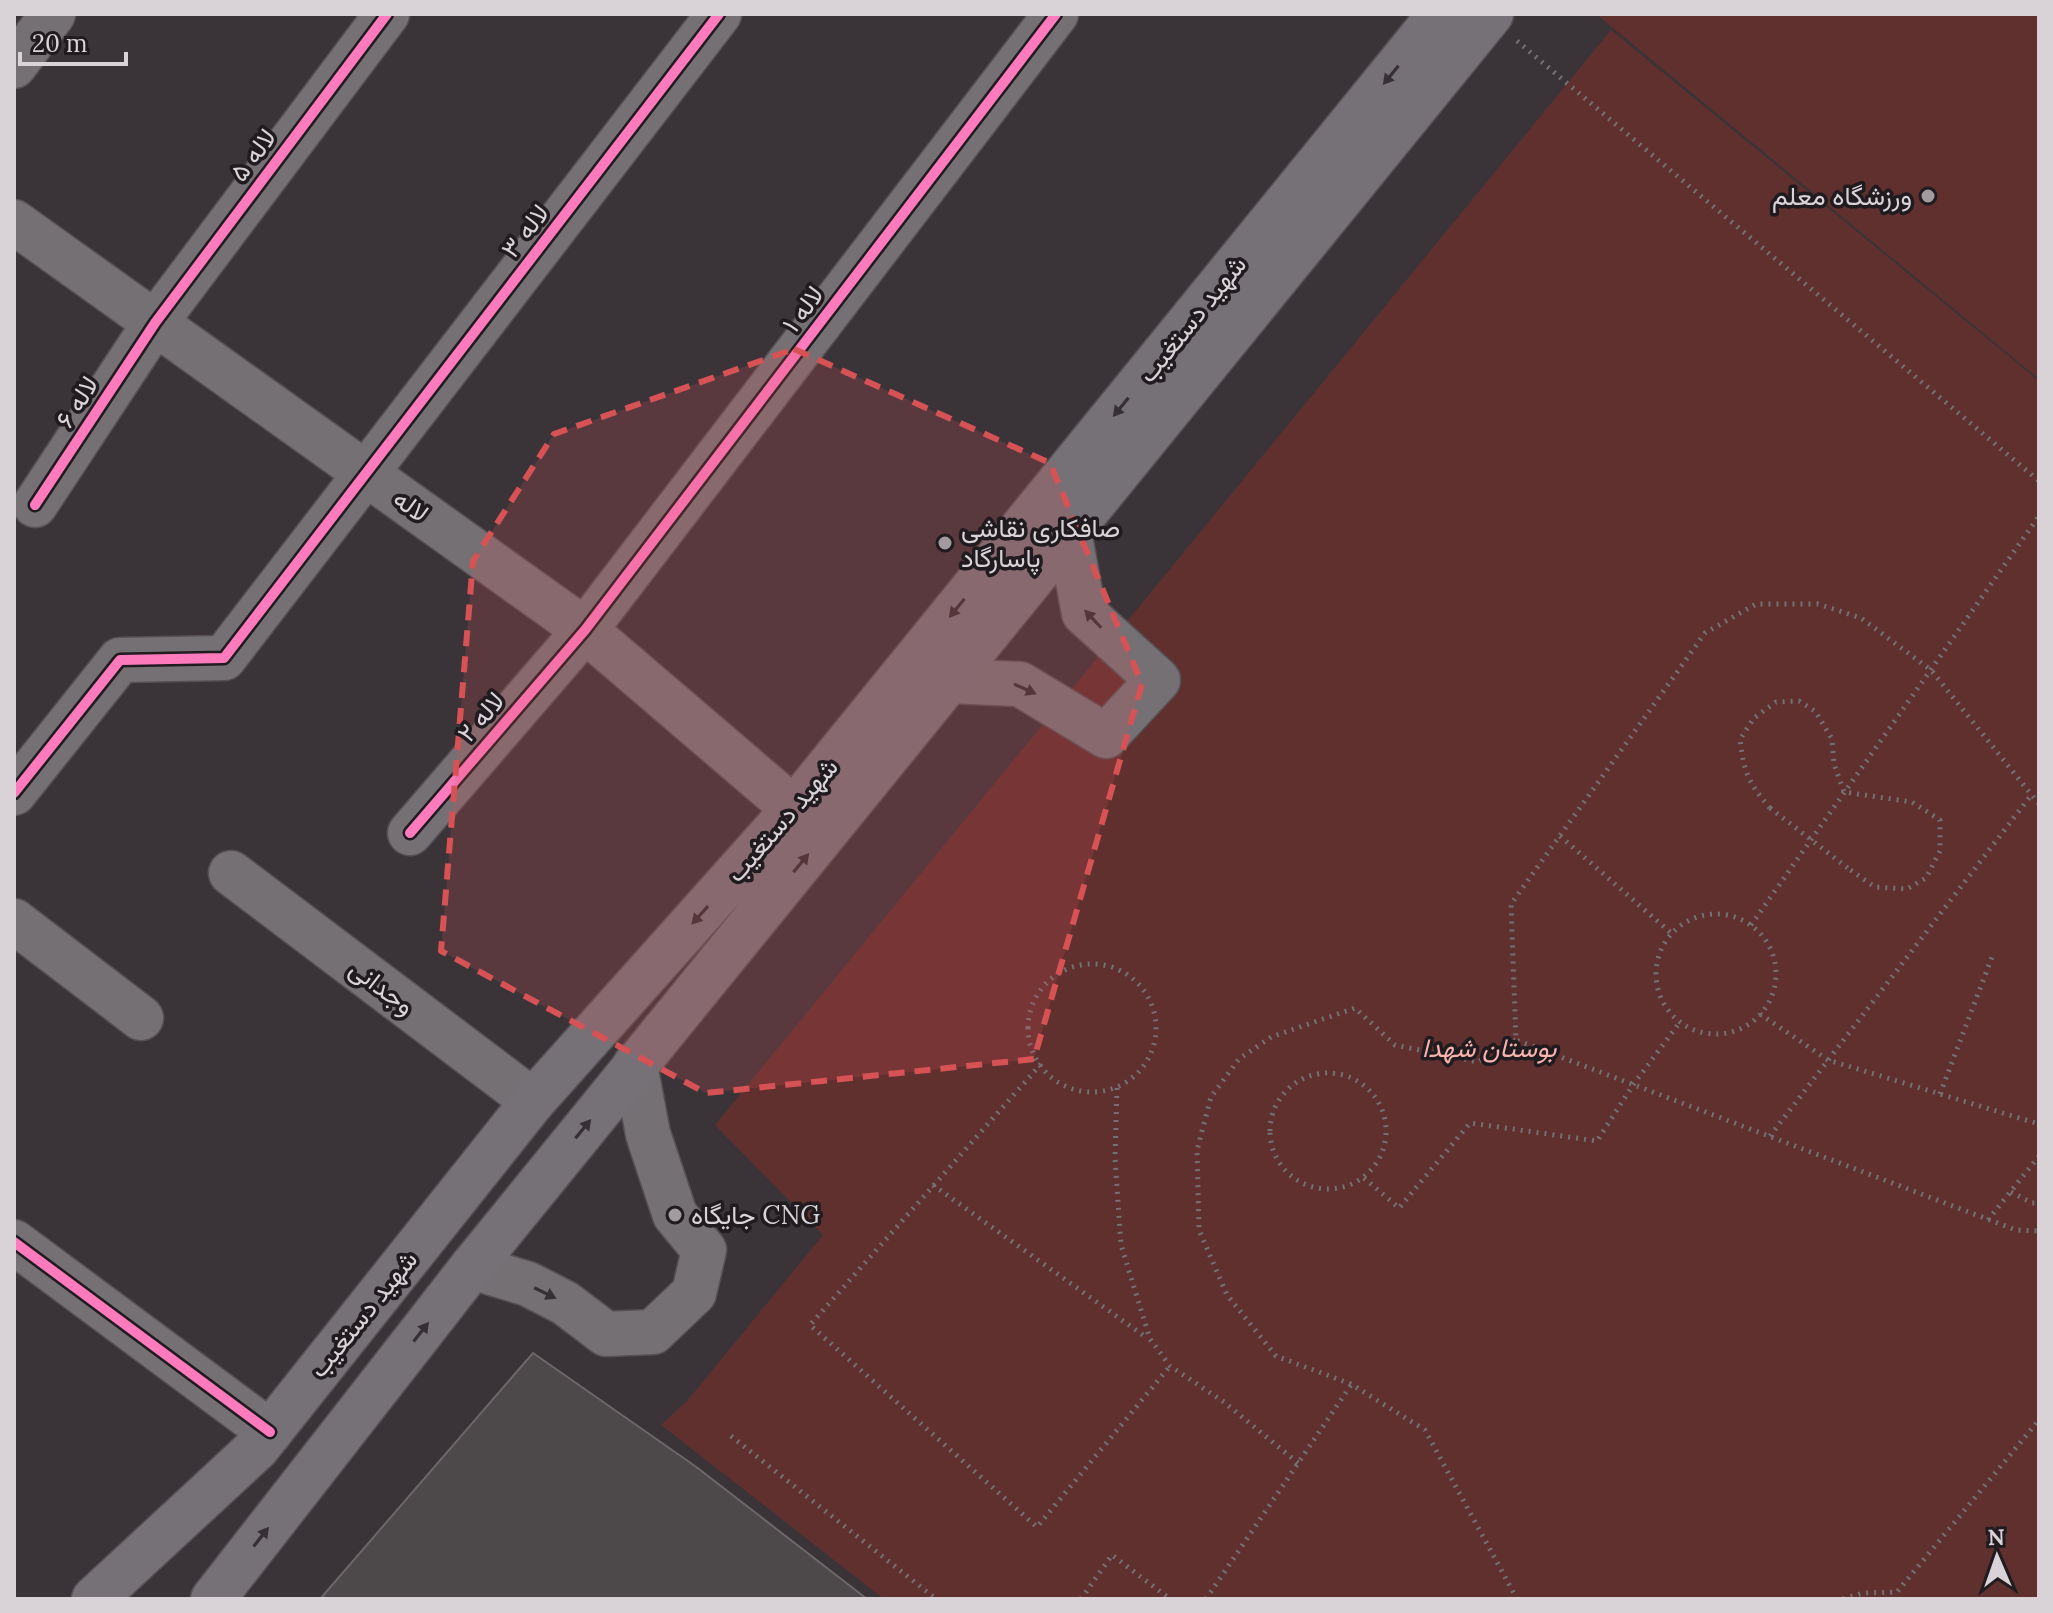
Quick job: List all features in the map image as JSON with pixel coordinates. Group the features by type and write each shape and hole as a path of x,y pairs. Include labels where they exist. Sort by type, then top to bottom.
{"main road":[{"name":"شهید دستغیب","path":"94,1599 257,1448 533,1101 794,809 1440,14"},
{"name":"شهید دستغیب","path":"213,1599 472,1267 1489,16"}],"street":[{"path":"14,66 53,14"},
{"name":"لاله ۵","path":"155,323 387,14"},
{"name":"لاله ۳","path":"14,793 120,660 224,658 719,14"},
{"name":"لاله ۱","path":"585,630 1056,14"},
{"name":"لاله","path":"14,222 585,630 794,809"},
{"name":"لاله ۶","path":"35,505 155,323"},
{"path":"949,681 1020,684 1106,736 1158,680 1084,613 1069,532"},
{"name":"لاله ۲","path":"410,833 585,630"},
{"name":"وجدانی","path":"231,873 533,1101"},
{"path":"14,921 141,1018"},
{"path":"472,1267 528,1284 553,1296 606,1334 653,1332 694,1293 704,1250 675,1215 648,1134 635,1065"},
{"path":"14,1242 270,1432"}],"path":[{"path":"1489,16 2039,481"},
{"path":"1751,925 2039,516"},
{"path":"1516,1040 1511,904 1705,633 1756,604 1818,604 1861,618 1931,670 2039,804"},
{"path":"1799,701 1815,711 1832,739 1834,764 1844,792 1912,802 1940,820 1940,851 1926,878 1907,889 1875,887 1849,869 1770,808 1750,785 1740,739 1754,718 1776,702 1799,701"},
{"path":"1770,1136 2032,794"},
{"path":"1560,836 1671,933"},
{"path":"1716,913 1741,919 1762,933 1774,955 1776,981 1769,1005 1751,1023 1728,1033 1703,1033 1680,1022 1663,1004 1655,980 1658,955 1671,933 1692,918 1716,913"},
{"path":"1940,1094 1992,957"},
{"path":"1101,963 1132,977 1153,1003 1157,1037 1144,1068 1117,1088 1083,1092 1052,1080 1032,1053 1027,1019 1040,988 1067,968 1101,963"},
{"path":"1516,1040 1478,1062 1395,1045 1355,1008 1271,1037 1239,1059 1211,1097 1197,1150 1199,1230 1227,1295 1276,1356 1351,1384 1425,1430 1517,1599"},
{"path":"1760,1014 1828,1060 2039,1124"},
{"path":"1364,1178 1399,1208 1470,1123 1597,1141 1633,1085 1680,1022"},
{"path":"1516,1040 1988,1220 2016,1230 2039,1231"},
{"path":"1041,1064 810,1325 1037,1527 1170,1366"},
{"path":"1332,1072 1359,1081 1379,1101 1388,1128 1382,1156 1364,1178 1338,1189 1310,1187 1285,1172 1271,1148 1269,1120 1282,1094 1304,1077 1332,1072"},
{"path":"1117,1088 1115,1158 1121,1245 1150,1339"},
{"path":"1988,1220 2039,1156"},
{"path":"933,1185 1150,1339 1170,1366 1224,1402 1298,1463"},
{"path":"2011,1192 2032,1203 2039,1203"},
{"path":"1206,1599 1351,1384"},
{"path":"1843,1599 1863,1593 1897,1592 2039,1420"},
{"path":"731,1436 936,1599"},
{"path":"1081,1599 1112,1555 1170,1599"}],"highlighted area":[{"path":"794,349 1050,463 1142,684 1034,1059 706,1093 441,951 473,561 554,434"}],"green space":[{"name":"ورزشگاه معلم","path":"1596,14 2039,14 2039,379"},
{"name":"بوستان شهدا","path":"1611,30 2039,381 2039,1599 884,1599 661,1425 687,1401 823,1235 715,1125"}],"building":[{"path":"533,1353 695,1466 867,1599 320,1599"}],"cycle path":[{"path":"35,505 155,323 387,14"},
{"path":"14,793 120,660 224,658 719,14"},
{"path":"410,833 585,630 1056,14"},
{"path":"14,1242 270,1432"}],"place":[{"name":"ورزشگاه معلم","path":"1928,196"},
{"name":"صافکاری نقاشی پاسارگاد","path":"945,543"},
{"name":"جایگاه CNG","path":"675,1215"}]}
